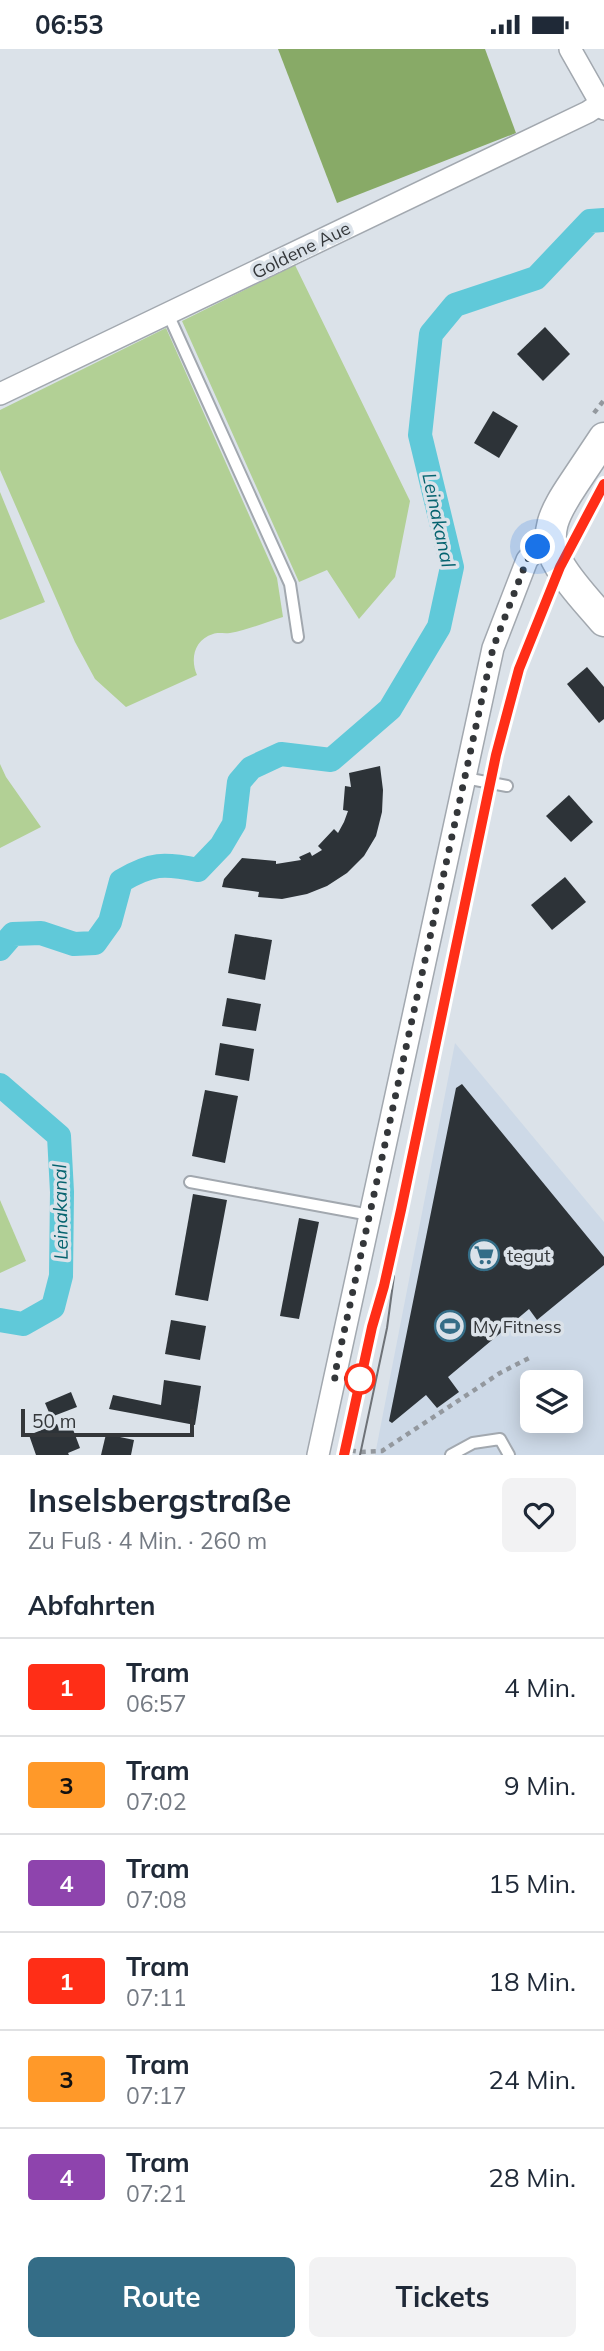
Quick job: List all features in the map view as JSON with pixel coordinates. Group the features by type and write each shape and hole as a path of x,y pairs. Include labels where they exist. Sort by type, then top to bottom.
{"main road":[{"path":"604,438 552,518 549,534 560,567 604,621"}],"street":[{"path":"570,49 602,106"},
{"name":"Goldene Aue","path":"0,394 602,106"},
{"path":"318,1455 493,648 527,560 549,534"}],"lane":[{"path":"168,314 290,584 298,637"},
{"path":"465,778 507,786"},
{"path":"190,1182 370,1215"},
{"path":"452,1455 473,1443 500,1439 509,1455"}],"path":[{"path":"349,1450 382,1451 500,1373 529,1357"}],"shaded area":[{"path":"455,1043 604,1222 604,1455 375,1455"}],"green space":[{"path":"278,49 485,49 516,133 337,203"},
{"path":"295,265 410,501 395,577 359,619 327,570 299,582 182,321"},
{"path":"166,328 277,578 283,617 243,630 215,633 207,637 195,651 197,675 126,707 95,679 75,642 0,470 0,410"},
{"path":"0,492 45,602 0,620"},
{"path":"0,764 41,827 0,848"},
{"path":"0,1200 26,1261 0,1273"}],"building":[{"path":"545,327 570,354 543,381 517,354"},
{"path":"493,411 518,426 499,458 474,443"},
{"path":"587,667 604,687 604,719 599,723 567,684"},
{"path":"380,766 382,812 376,836 364,856 347,873 327,886 307,894 282,899 258,897 259,892 222,887 224,879 242,858 276,861 276,864 301,860 299,857 310,852 312,856 322,850 318,846 334,829 338,833 348,811 343,810 345,786 351,787 349,773"},
{"path":"569,795 593,822 571,842 546,816"},
{"path":"565,877 586,902 552,930 531,905"},
{"path":"235,934 272,940 265,980 228,973"},
{"path":"227,998 261,1004 256,1031 222,1026"},
{"path":"220,1043 254,1049 249,1081 215,1075"},
{"path":"462,1084 604,1257 604,1265 537,1320 529,1309 448,1377 459,1392 437,1408 426,1395 392,1423 389,1421 456,1088"},
{"path":"205,1090 238,1096 225,1163 192,1156"},
{"path":"193,1194 227,1200 208,1301 175,1295"},
{"path":"299,1218 319,1222 299,1319 280,1316"},
{"path":"171,1320 206,1326 200,1360 165,1354"},
{"path":"164,1380 201,1386 195,1425 109,1409 113,1395 161,1405"},
{"path":"71,1392 77,1407 51,1417 45,1403"},
{"path":"57,1424 59,1429 71,1424 80,1448 68,1453 69,1455 36,1455 29,1435"},
{"path":"106,1434 134,1440 131,1455 101,1455"}],"waterway":[{"name":"Leinakanal","path":"0,949 13,934 41,933 74,944 95,943 110,922 121,881 158,866 198,870 221,846 234,824 239,782 251,768 281,754 331,760 390,709 439,627 452,567 420,435 431,334 455,305 536,278 590,221 604,220"},
{"name":"Leinakanal","path":"0,1085 59,1136 62,1192 61,1276 53,1307 23,1324 0,1320"}],"tram line":[{"path":"344,1455 401,1210 496,755 519,669 560,567 604,484"},
{"name":"1","path":"344,1455 401,1210 496,755 519,669 560,567 604,484"},
{"path":"360,1455 387,1328 394,1276"}],"place":[{"name":"tegut","path":"484,1255"},
{"name":"My Fitness","path":"450,1326"}],"route":[{"path":"360,1379 334,1378 493,648 522,571 538,547"}]}
